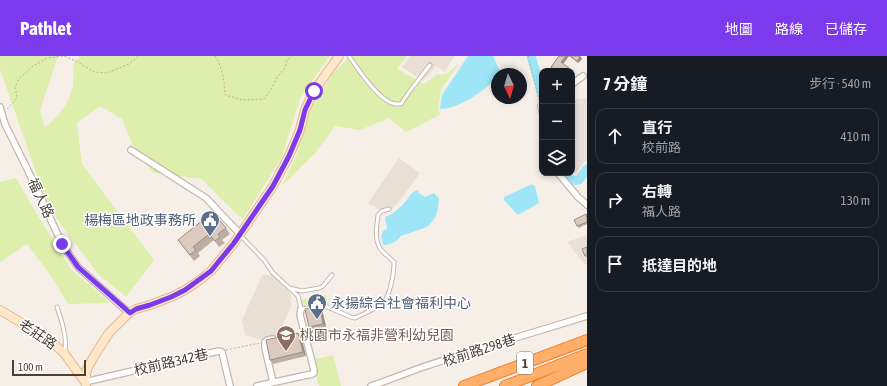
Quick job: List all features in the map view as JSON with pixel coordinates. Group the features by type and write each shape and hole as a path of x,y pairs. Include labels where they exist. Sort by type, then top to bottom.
{"highway":[{"name":"1","path":"464,386 587,340"},
{"name":"1","path":"505,386 587,354"},
{"path":"537,386 587,363"}],"street":[{"path":"86,384 87,369 96,353 109,334 130,313 136,309 171,297 200,280 211,271 234,243 273,186 289,156 300,130 305,110 314,91 339,56"},
{"path":"575,82 583,76"},
{"name":"福人路","path":"1,110 2,121 35,185 62,244 78,267 130,313"},
{"path":"131,150 206,198 240,234"},
{"path":"560,176 578,197 587,205"},
{"path":"258,386 314,373 300,315 301,308"},
{"name":"老莊路","path":"0,310 47,338 64,353 86,384"},
{"name":"校前路298巷","path":"371,386 587,316"},
{"path":"297,334 305,332"},
{"path":"273,382 265,342 276,338"},
{"name":"校前路342巷","path":"86,384 221,351 230,386"}],"lane":[{"path":"349,56 371,86 384,98 394,104 401,104 430,65"},
{"path":"240,234 264,260 272,273 298,296 301,308 325,306 355,318 384,304 387,297 393,275 394,262 380,250 376,231 378,215 389,209"},
{"path":"287,287 302,292 319,288 323,286 332,275"},
{"path":"57,307 64,327 66,344 64,353"}],"path":[{"path":"1,110 11,105 17,98 15,87 19,79 32,66 47,58 64,56 78,62 94,72 107,73 129,64 139,56"},
{"path":"215,56 224,76 225,95 243,100 264,99 285,68 287,60 292,56"},
{"path":"528,56 541,104"},
{"path":"221,351 265,342"}],"shaded area":[{"path":"410,56 454,56 445,72 436,66 423,81 402,67"},
{"path":"587,98 587,160 576,174 575,174 575,100"},
{"path":"399,158 420,173 397,204 386,214 368,203"},
{"path":"587,235 587,264 585,265 567,242"},
{"path":"262,275 271,275 282,283 291,295 291,307 278,336 262,340 245,335 242,320"}],"green space":[{"path":"0,56 58,56 40,110 45,128 58,115 68,101 73,86 74,63 79,56 330,56 300,98 282,157 243,219 202,179 153,173 134,148 122,119 100,106 77,123 82,164 154,260 126,297 99,275 48,207 0,69"},
{"path":"350,56 407,56 397,69 424,84 436,75 446,74 459,64 441,89 438,110 441,114 406,132 389,118 360,130 335,126 317,151 282,186 296,156 308,113 335,71"},
{"path":"16,178 71,269 110,303 68,304 51,276 27,244 0,262 0,182"},
{"path":"326,295 328,306 305,309 299,301 308,298"},
{"path":"333,355 341,386 319,386 312,360"}],"water":[{"path":"468,56 493,56 499,68 491,68 491,83 483,90 472,98 453,107 440,109 442,95"},
{"path":"532,184 535,186 539,203 518,215 504,200 504,197"},
{"path":"417,190 425,197 434,193 439,198 435,218 427,227 401,236 395,242 383,245 381,236 383,231 387,229 385,217 399,208 411,194"}],"building":[{"path":"559,56 566,56 561,62 569,68 551,67"},
{"path":"570,56 580,56 577,61"},
{"path":"213,212 226,228 218,234 220,237 215,241 209,234 193,247 196,250 190,255 178,240"},
{"path":"586,214 587,222 577,226 574,220"},
{"path":"587,247 587,256 585,256 582,249"},
{"name":"永揚綜合社會福利中心","path":"320,306 323,324 309,327 305,309"},
{"name":"桃園市永福非營利幼兒園","path":"298,333 303,352 270,360 266,340"}],"waterway":[{"path":"531,56 539,84"},
{"path":"567,176 572,180 579,180 587,169"}],"place":[{"name":"楊梅區地政事務所","path":"210,237"},
{"name":"永揚綜合社會福利中心","path":"317,320"},
{"name":"桃園市永福非營利幼兒園","path":"286,352"}],"route":[{"path":"62,244 78,267 130,313 136,309 171,297 185,290 211,271 234,243 273,186 289,156 300,130 305,110 314,91"}]}
